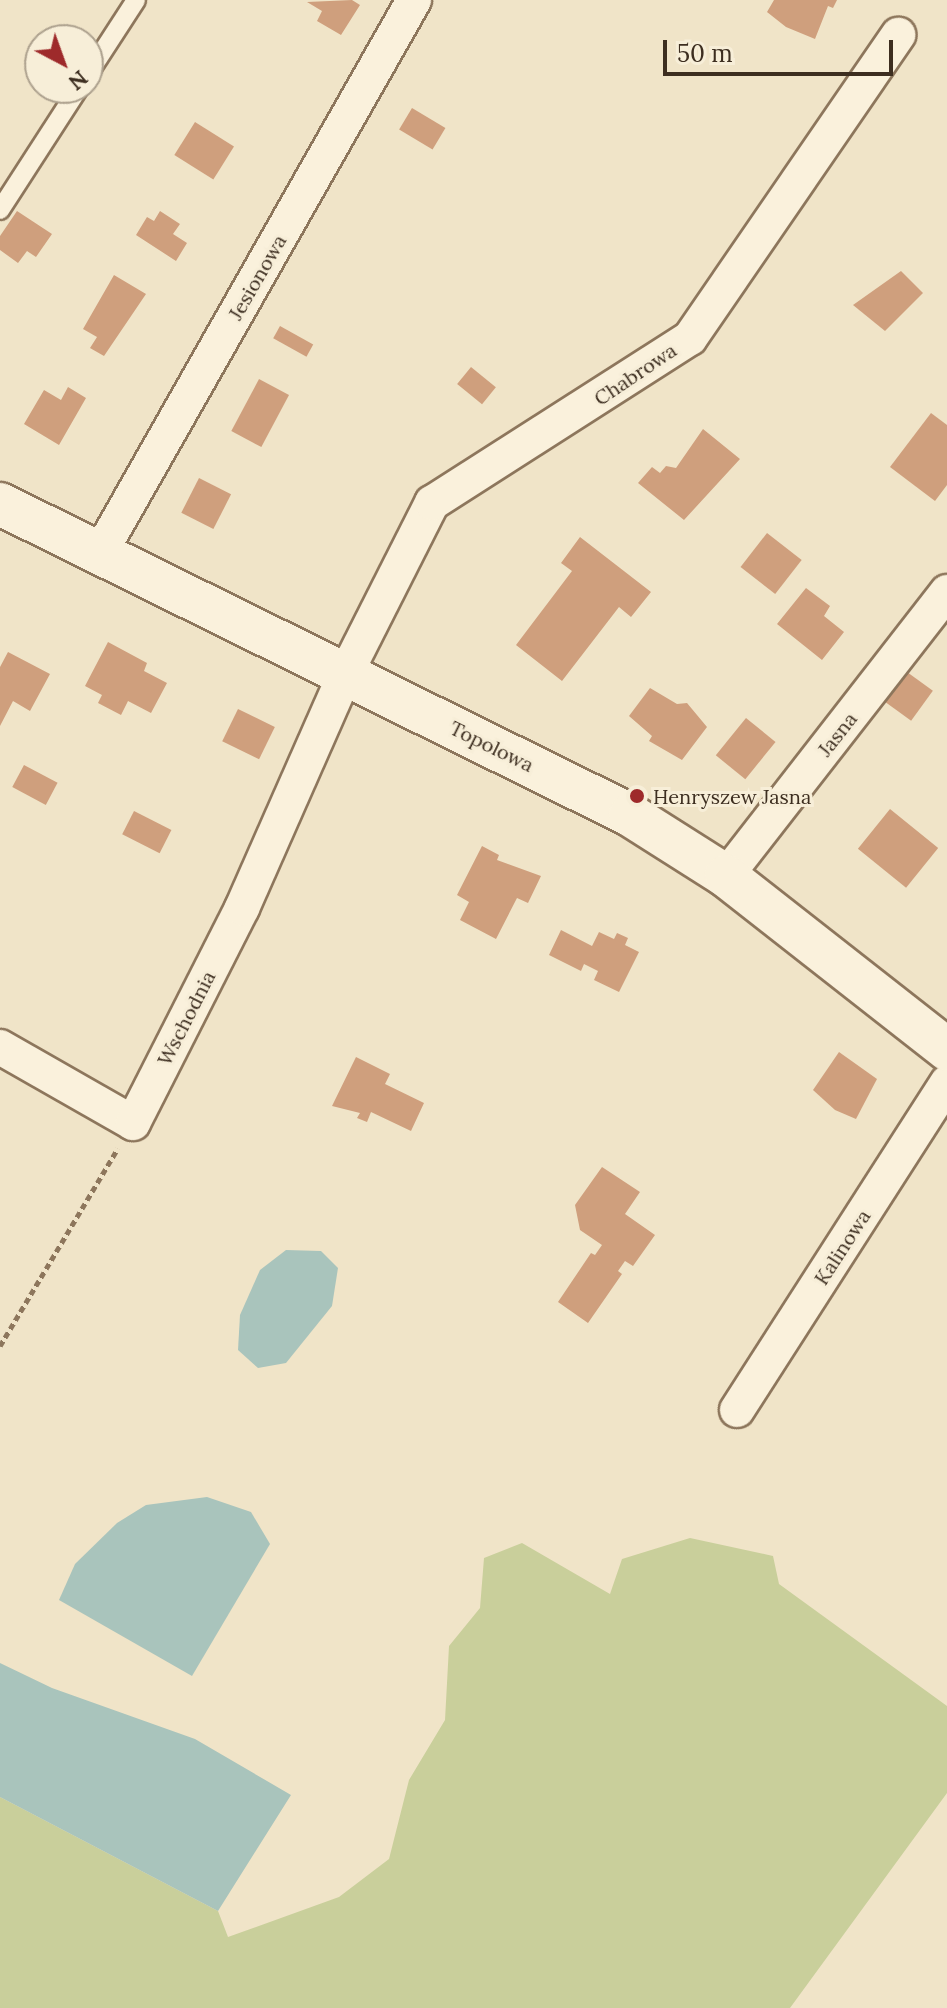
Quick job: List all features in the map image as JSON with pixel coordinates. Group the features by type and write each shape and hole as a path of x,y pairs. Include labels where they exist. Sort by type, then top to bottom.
{"street":[{"name":"Jesionowa","path":"100,553 414,0"},
{"name":"Chabrowa","path":"345,675 432,503 690,338 898,35"},
{"name":"Topolowa","path":"0,504 630,815 726,876 947,1049"},
{"name":"Jasna","path":"726,876 947,592"},
{"name":"Wschodnia","path":"133,1123 242,908 345,675"},
{"path":"0,1047 133,1123"},
{"name":"Kalinowa","path":"737,1410 947,1083"}],"lane":[{"path":"104,49 136,0"},
{"path":"0,210 69,104"}],"path":[{"path":"0,1346 133,1123"}],"green space":[{"path":"690,1538 773,1556 779,1584 947,1706 947,1793 790,2008 0,2008 0,1797 218,1911 228,1937 339,1897 389,1859 409,1780 445,1720 449,1646 480,1608 484,1558 522,1543 610,1594 622,1559"}],"water":[{"path":"286,1250 321,1251 338,1268 332,1306 286,1363 258,1368 238,1350 240,1315 260,1270"},
{"path":"207,1497 251,1512 270,1544 192,1676 59,1600 75,1564 117,1523 146,1505"},
{"path":"0,1663 52,1688 195,1739 291,1795 218,1911 0,1797"}],"building":[{"path":"352,0 360,5 341,35 317,21 322,11 307,2"},
{"path":"774,0 837,0 833,8 828,6 815,39 786,27 767,12"},
{"path":"412,108 445,128 433,150 399,129"},
{"path":"195,122 234,146 213,179 174,155"},
{"path":"17,211 52,234 36,257 27,251 18,263 0,250 0,236"},
{"path":"160,211 180,224 173,234 187,243 176,261 136,235 147,217 154,221"},
{"path":"901,271 923,293 885,331 853,305"},
{"path":"114,275 146,294 104,356 90,348 97,337 83,329"},
{"path":"280,326 313,344 306,357 273,338"},
{"path":"471,367 496,387 482,404 457,384"},
{"path":"259,379 289,395 261,447 231,431"},
{"path":"68,387 86,398 59,445 24,424 44,390 61,400"},
{"path":"931,413 947,425 947,485 935,501 890,467"},
{"path":"703,429 740,459 684,520 638,483 652,467 660,473 666,466 676,468"},
{"path":"199,478 231,494 213,529 181,513"},
{"path":"767,533 802,560 775,594 741,567"},
{"path":"580,537 651,592 631,617 619,607 562,681 516,645 572,571 561,563"},
{"path":"806,588 830,606 824,616 844,632 822,660 777,624"},
{"path":"108,642 147,663 144,671 167,683 151,713 128,701 121,715 98,703 102,695 85,686"},
{"path":"8,652 50,674 30,711 13,701 0,726 0,667"},
{"path":"907,672 933,691 911,721 885,702"},
{"path":"650,688 677,704 687,703 707,727 682,760 649,741 652,736 629,716"},
{"path":"238,709 275,727 259,759 222,741"},
{"path":"746,718 776,742 745,779 716,755"},
{"path":"24,765 58,783 46,805 12,787"},
{"path":"890,809 938,848 906,888 858,849"},
{"path":"134,811 171,830 160,853 122,834"},
{"path":"482,846 499,855 497,860 541,876 528,903 517,898 496,939 460,920 469,902 457,895"},
{"path":"561,930 592,946 599,932 614,939 617,933 628,938 625,945 639,952 619,992 594,980 598,971 584,964 581,971 549,955"},
{"path":"839,1052 877,1079 856,1119 835,1110 813,1090"},
{"path":"356,1057 390,1074 385,1084 424,1103 411,1131 371,1112 367,1122 357,1118 360,1113 332,1106"},
{"path":"602,1167 640,1192 625,1214 655,1235 633,1266 625,1261 618,1271 622,1274 588,1323 558,1302 591,1253 595,1255 602,1245 580,1230 575,1205"}],"place":[{"name":"Henryszew Jasna","path":"637,796"}]}
